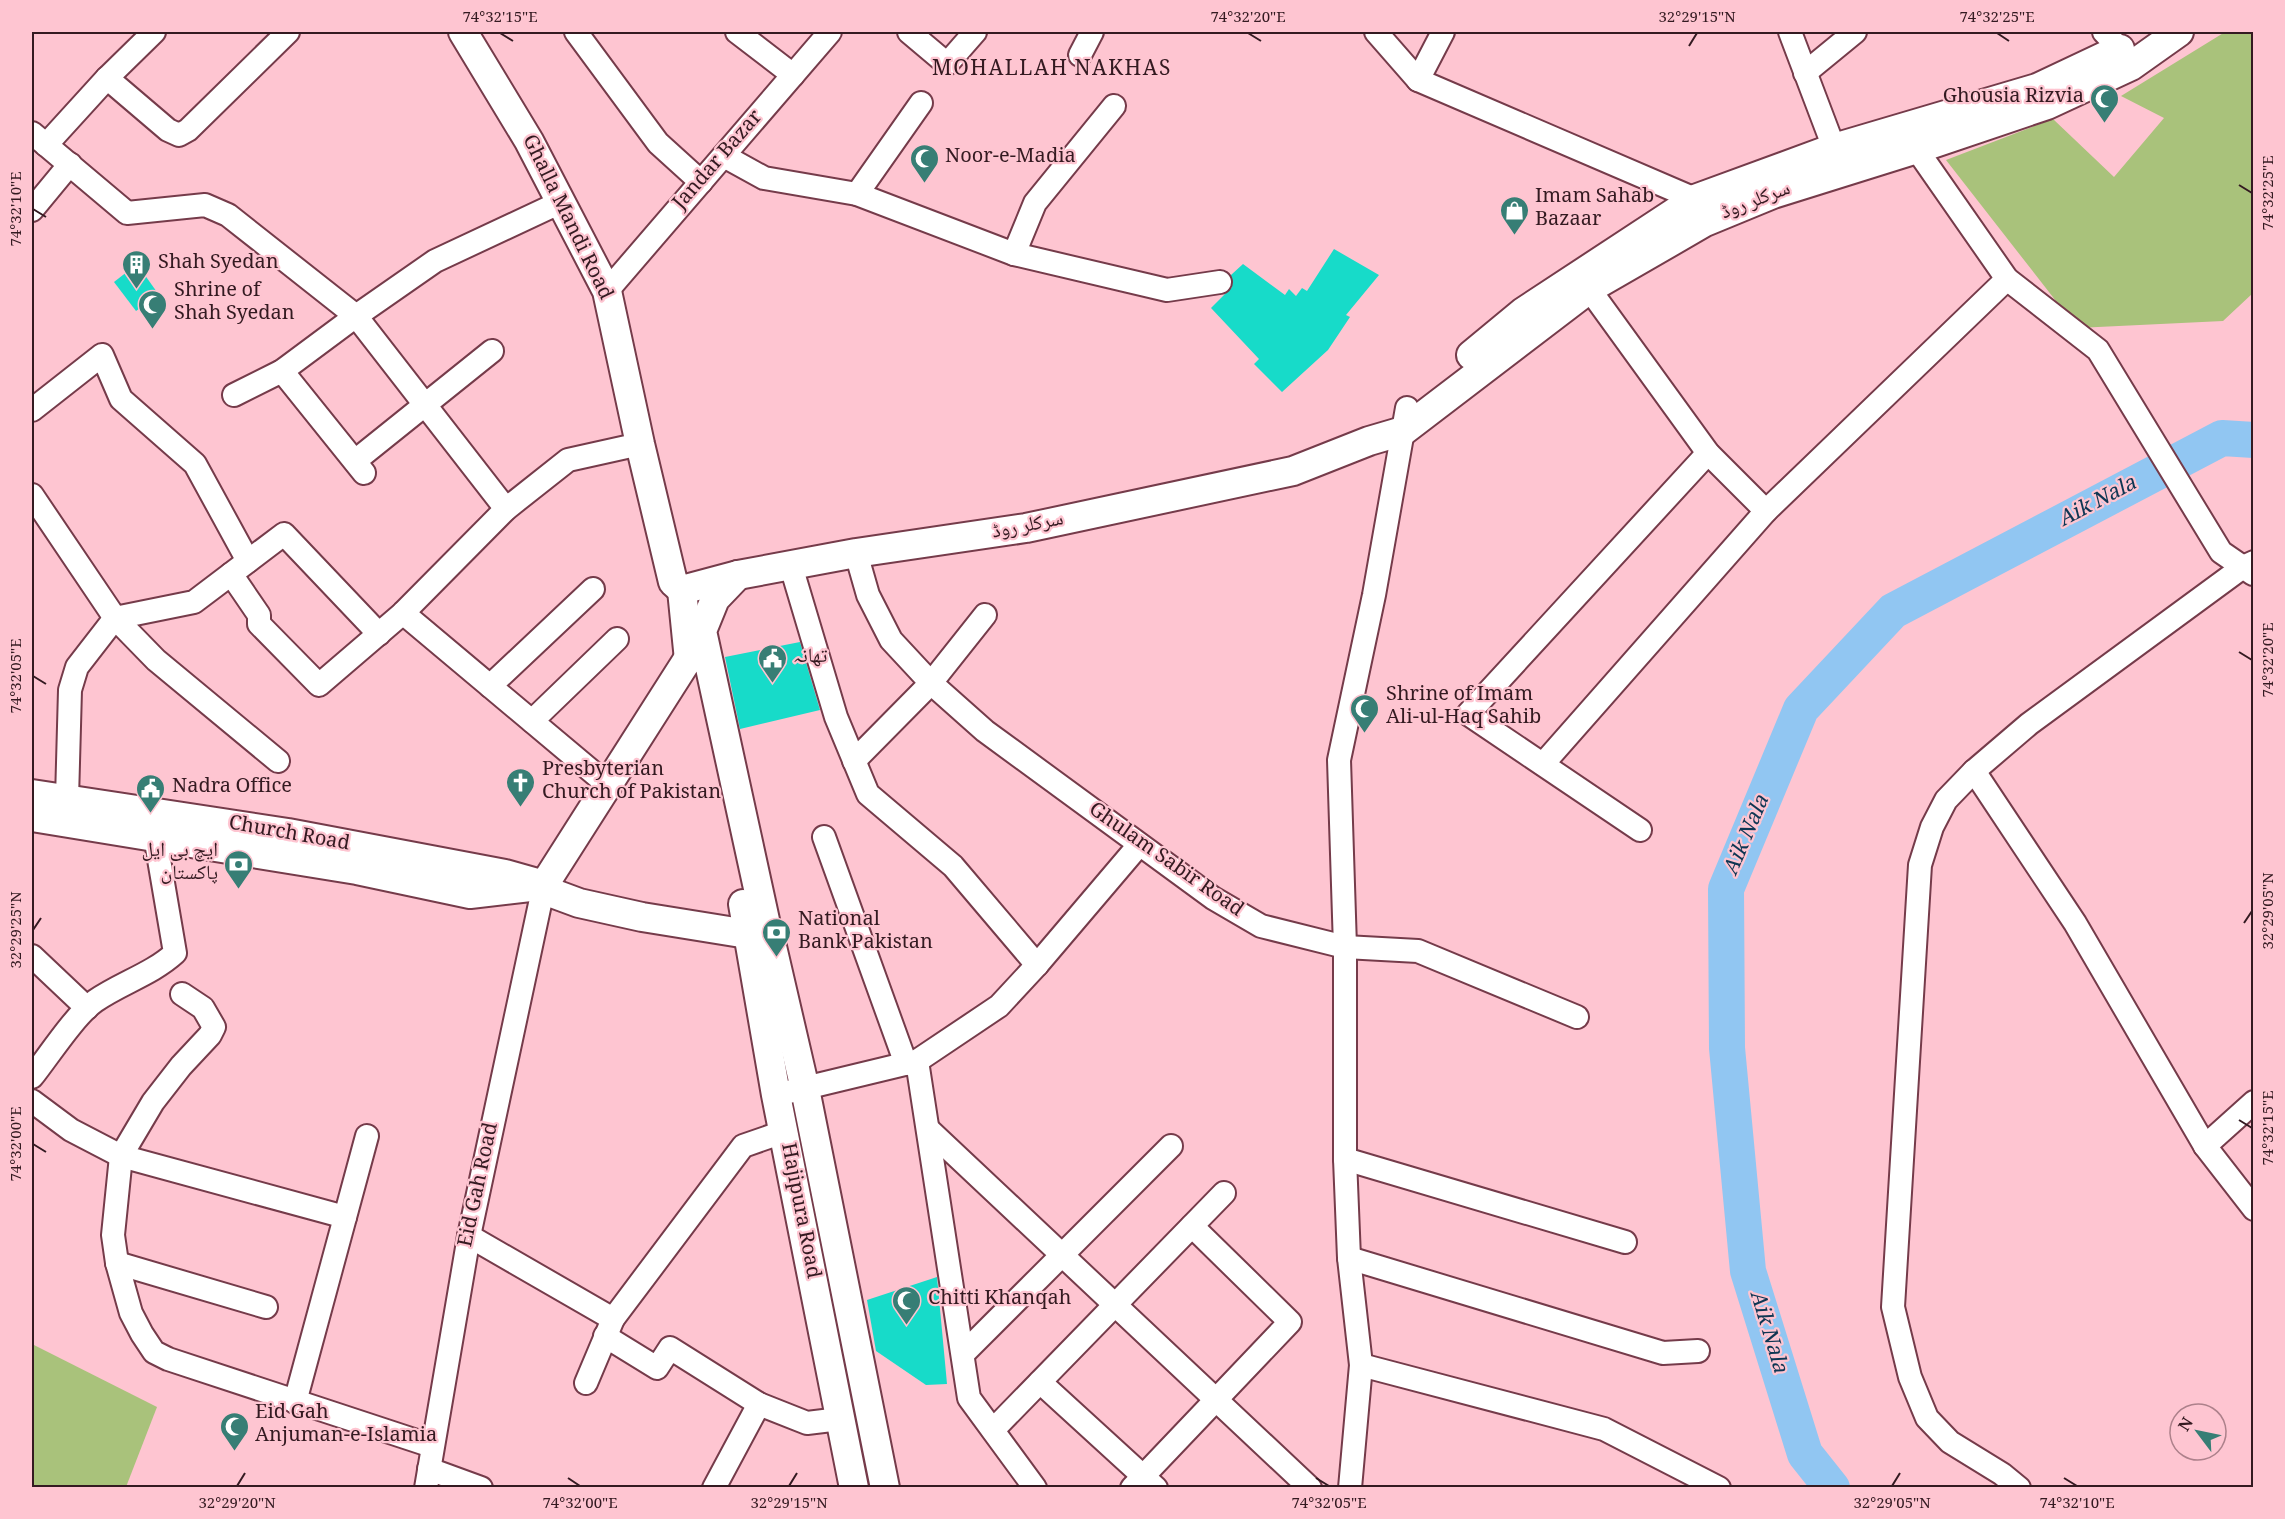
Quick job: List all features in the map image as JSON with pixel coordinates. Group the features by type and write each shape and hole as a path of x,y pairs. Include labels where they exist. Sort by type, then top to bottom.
{"main road":[{"name":"Ghalla Mandi Road","path":"463,32 529,141 607,291 673,582 682,590"},
{"name":"سرکلر روڈ","path":"682,590 738,575 856,553 1026,528 1293,471 1369,441 1405,419 1523,312 1706,222 2037,88 2112,40 2147,32"},
{"name":"سرکلر روڈ","path":"1584,281 1695,199 1834,148 1910,139 2047,105 2132,66 2179,32"},
{"path":"738,575 715,599 702,631 768,933 759,935"},
{"path":"682,590 688,659 759,935 805,1089 885,1488"},
{"path":"544,885 688,659"},
{"name":"Church Road","path":"32,794 288,833 505,874 544,885 552,893 579,903 642,917 759,935"},
{"name":"Church Road","path":"32,817 357,870 470,894 544,885"},
{"name":"Hajipura Road","path":"759,935 776,1095 854,1488"}],"street":[{"path":"153,32 107,78 39,139 127,213 205,205 228,215 356,316 507,509"},
{"path":"107,78 168,130 179,135 188,130 288,32"},
{"path":"576,32 658,143 700,182"},
{"path":"736,32 793,75"},
{"name":"Jandar Bazar","path":"607,291 831,32"},
{"path":"909,32 947,64 975,32"},
{"path":"1080,55 1092,32"},
{"path":"1376,32 1418,80 1695,199"},
{"path":"1418,80 1443,32"},
{"path":"1790,32 1834,148"},
{"path":"1805,73 1855,32"},
{"path":"856,194 921,103"},
{"path":"1014,254 1035,203 1114,106"},
{"path":"1910,139 2007,279 2098,350 2221,552 2250,568 2029,724 1974,771 1946,800 1932,827 1920,865 1893,1307 1910,1377 1927,1418 1950,1442 2002,1474 2019,1488"},
{"path":"724,156 764,178 856,194 1014,254 1167,290 1220,282"},
{"path":"32,210 69,164"},
{"path":"234,395 282,371 435,261 561,202"},
{"path":"1543,764 1766,511 2007,279"},
{"path":"1584,281 1708,453 1766,511"},
{"path":"282,371 360,467 426,405 492,351"},
{"path":"34,405 102,355 121,399 195,464 240,567 259,615 259,624 319,685 403,613 507,509 568,460 640,444"},
{"path":"1350,1488 1361,1365 1349,1258 1345,1159 1344,947 1339,760 1374,596 1405,419"},
{"path":"1640,830 1468,714 1708,453"},
{"path":"32,495 115,618 156,660 278,761"},
{"path":"67,799 70,690 77,668 115,618 194,602 284,534 379,634"},
{"name":"Ghulam Sabir Road","path":"856,553 868,595 891,640 931,683 985,731 1213,898 1261,926 1344,947 1418,951 1577,1017"},
{"path":"791,566 836,717 867,794 953,866 1037,965"},
{"path":"490,686 592,589"},
{"path":"403,613 608,785"},
{"path":"854,761 931,683 985,615"},
{"path":"532,721 617,639"},
{"path":"1974,771 2075,923 2205,1146 2253,1209"},
{"path":"32,1077 87,1008 120,986 150,972 176,953 155,836"},
{"path":"824,837 911,1063 928,1129 969,1398 1035,1488"},
{"path":"776,1095 911,1063 999,1006 1139,845"},
{"name":"Eid Gah Road","path":"428,1478 469,1236 544,885"},
{"path":"32,956 87,1008"},
{"path":"182,994 202,1008 214,1027 210,1035 181,1066 153,1102 121,1156 113,1235 117,1263 131,1313 142,1334 154,1352 174,1361 432,1446"},
{"path":"32,1101 71,1130 121,1156 345,1217"},
{"path":"2205,1146 2253,1102"},
{"path":"928,1129 1310,1488"},
{"path":"586,1383 609,1328 743,1146 783,1131"},
{"path":"296,1402 367,1136"},
{"path":"963,1354 1170,1146"},
{"path":"1345,1159 1625,1242"},
{"path":"993,1430 1224,1192"},
{"path":"1040,1382 1143,1483 1216,1398 1290,1322 1192,1226"},
{"path":"469,1236 609,1328 657,1368 670,1348 759,1404 807,1423 840,1419"},
{"path":"1349,1258 1663,1353 1698,1352"},
{"path":"117,1263 266,1307"},
{"path":"1361,1365 1604,1429 1719,1488"},
{"path":"714,1488 759,1404"},
{"path":"428,1478 481,1488"}],"green space":[{"path":"2225,32 2253,32 2253,293 2223,321 2077,328 1946,160 2053,119 2114,177 2164,118 2121,96"},
{"path":"32,1344 157,1407 126,1487 32,1487"}],"building":[{"path":"1334,249 1379,275 1346,315 1350,317 1328,350 1282,392 1254,364 1259,359 1211,308 1232,287 1231,275 1243,264 1285,295 1289,289 1296,296 1302,288 1307,291"},
{"name":"Shah Syedan","path":"137,264 159,295 136,311 114,282"},
{"name":"تھانہ","path":"800,642 820,710 740,729 725,657"},
{"name":"Chitti Khanqah","path":"937,1277 947,1384 926,1385 876,1351 867,1300"}],"waterway":[{"name":"Aik Nala","path":"1832,1488 1805,1454 1748,1271 1727,1048 1726,889 1801,709 1893,611 2222,438 2254,440"}],"place":[{"name":"Ghousia Rizvia","path":"2105,124"},
{"name":"Noor-e-Madia","path":"924,184"},
{"name":"Imam Sahab Bazaar","path":"1514,236"},
{"name":"Shah Syedan","path":"137,290"},
{"name":"Shrine of Shah Syedan","path":"153,330"},
{"name":"تھانہ","path":"772,684"},
{"name":"Shrine of Imam Ali-ul-Haq Sahib","path":"1365,734"},
{"name":"Presbyterian Church of Pakistan","path":"521,808"},
{"name":"Nadra Office","path":"151,814"},
{"name":"ایچ بی ایل پاکستان","path":"239,890"},
{"name":"National Bank Pakistan","path":"777,958"},
{"name":"Chitti Khanqah","path":"907,1326"},
{"name":"Eid Gah Anjuman-e-Islamia","path":"234,1452"}],"district":[{"name":"MOHALLAH NAKHAS","path":"1052,70"}]}
